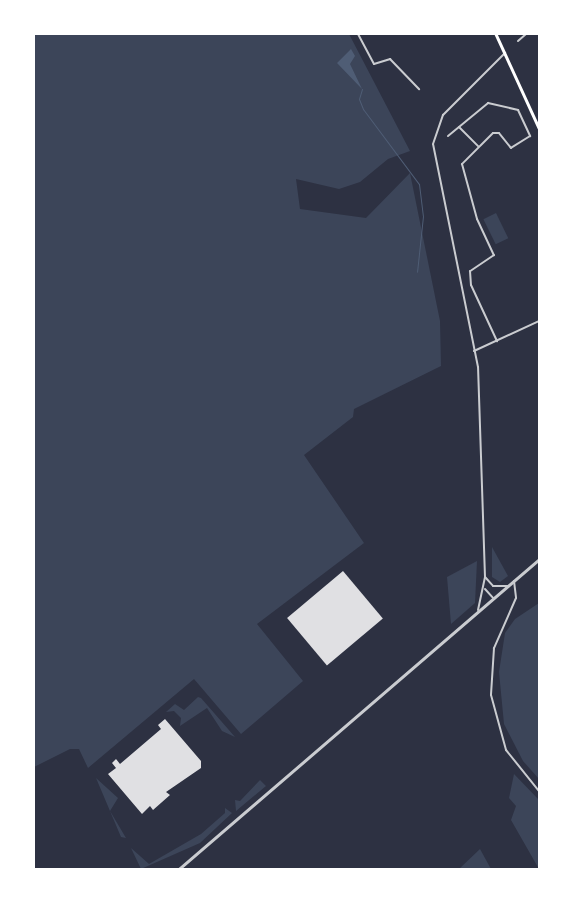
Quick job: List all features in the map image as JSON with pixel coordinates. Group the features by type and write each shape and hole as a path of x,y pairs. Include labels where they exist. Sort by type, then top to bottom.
{"main road":[{"path":"496,34 539,128"}],"street":[{"path":"358,34 374,64 390,59 419,89"},
{"path":"518,41 526,34"},
{"path":"476,614 485,577 481,424 474,351 433,144 443,115 505,53"},
{"path":"448,136 486,104 518,110 528,140 508,148 496,132 478,146 463,167 494,257 469,273 497,341"},
{"path":"459,127 478,146"},
{"path":"474,351 539,321"},
{"path":"179,869 539,559"},
{"path":"485,577 493,586 509,585"},
{"path":"514,581 516,598 494,648 491,695 506,750 539,791"},
{"path":"484,587 495,598"}],"shaded area":[{"path":"34,34 349,34 410,151 388,159 360,182 339,189 296,179 300,209 366,218 410,173 440,321 441,366 354,409 353,417 304,455 364,543 257,624 303,681 241,734 194,679 88,768 79,749 70,749 34,767"},
{"path":"351,49 355,56 350,64 362,89 337,63"},
{"path":"496,213 508,238 496,244 483,219"},
{"path":"492,547 508,576 500,582 492,577"},
{"path":"477,561 475,603 451,624 447,577"},
{"path":"539,603 539,779 523,761 504,724 499,672 505,633 515,619"},
{"path":"198,697 201,698 235,737 222,731 207,708 180,726 181,718 174,711 166,712 175,704 184,710"},
{"path":"514,774 539,800 539,869 511,820 516,806 509,798"},
{"path":"96,778 118,798 110,811 126,838 121,837"},
{"path":"260,780 266,786 236,811 235,800 240,801"},
{"path":"225,808 232,813 200,843 141,869 131,848 149,864 201,834 225,813"},
{"path":"480,849 491,869 459,869"}],"building":[{"path":"343,571 383,618 327,665 287,618"},
{"path":"165,719 201,761 201,768 166,792 170,795 153,810 150,806 142,814 108,774 116,768 112,763 116,759 120,764 161,729 158,725"}],"waterway":[{"path":"362,89 359,99 363,109 419,184 423,216 417,272"}]}
